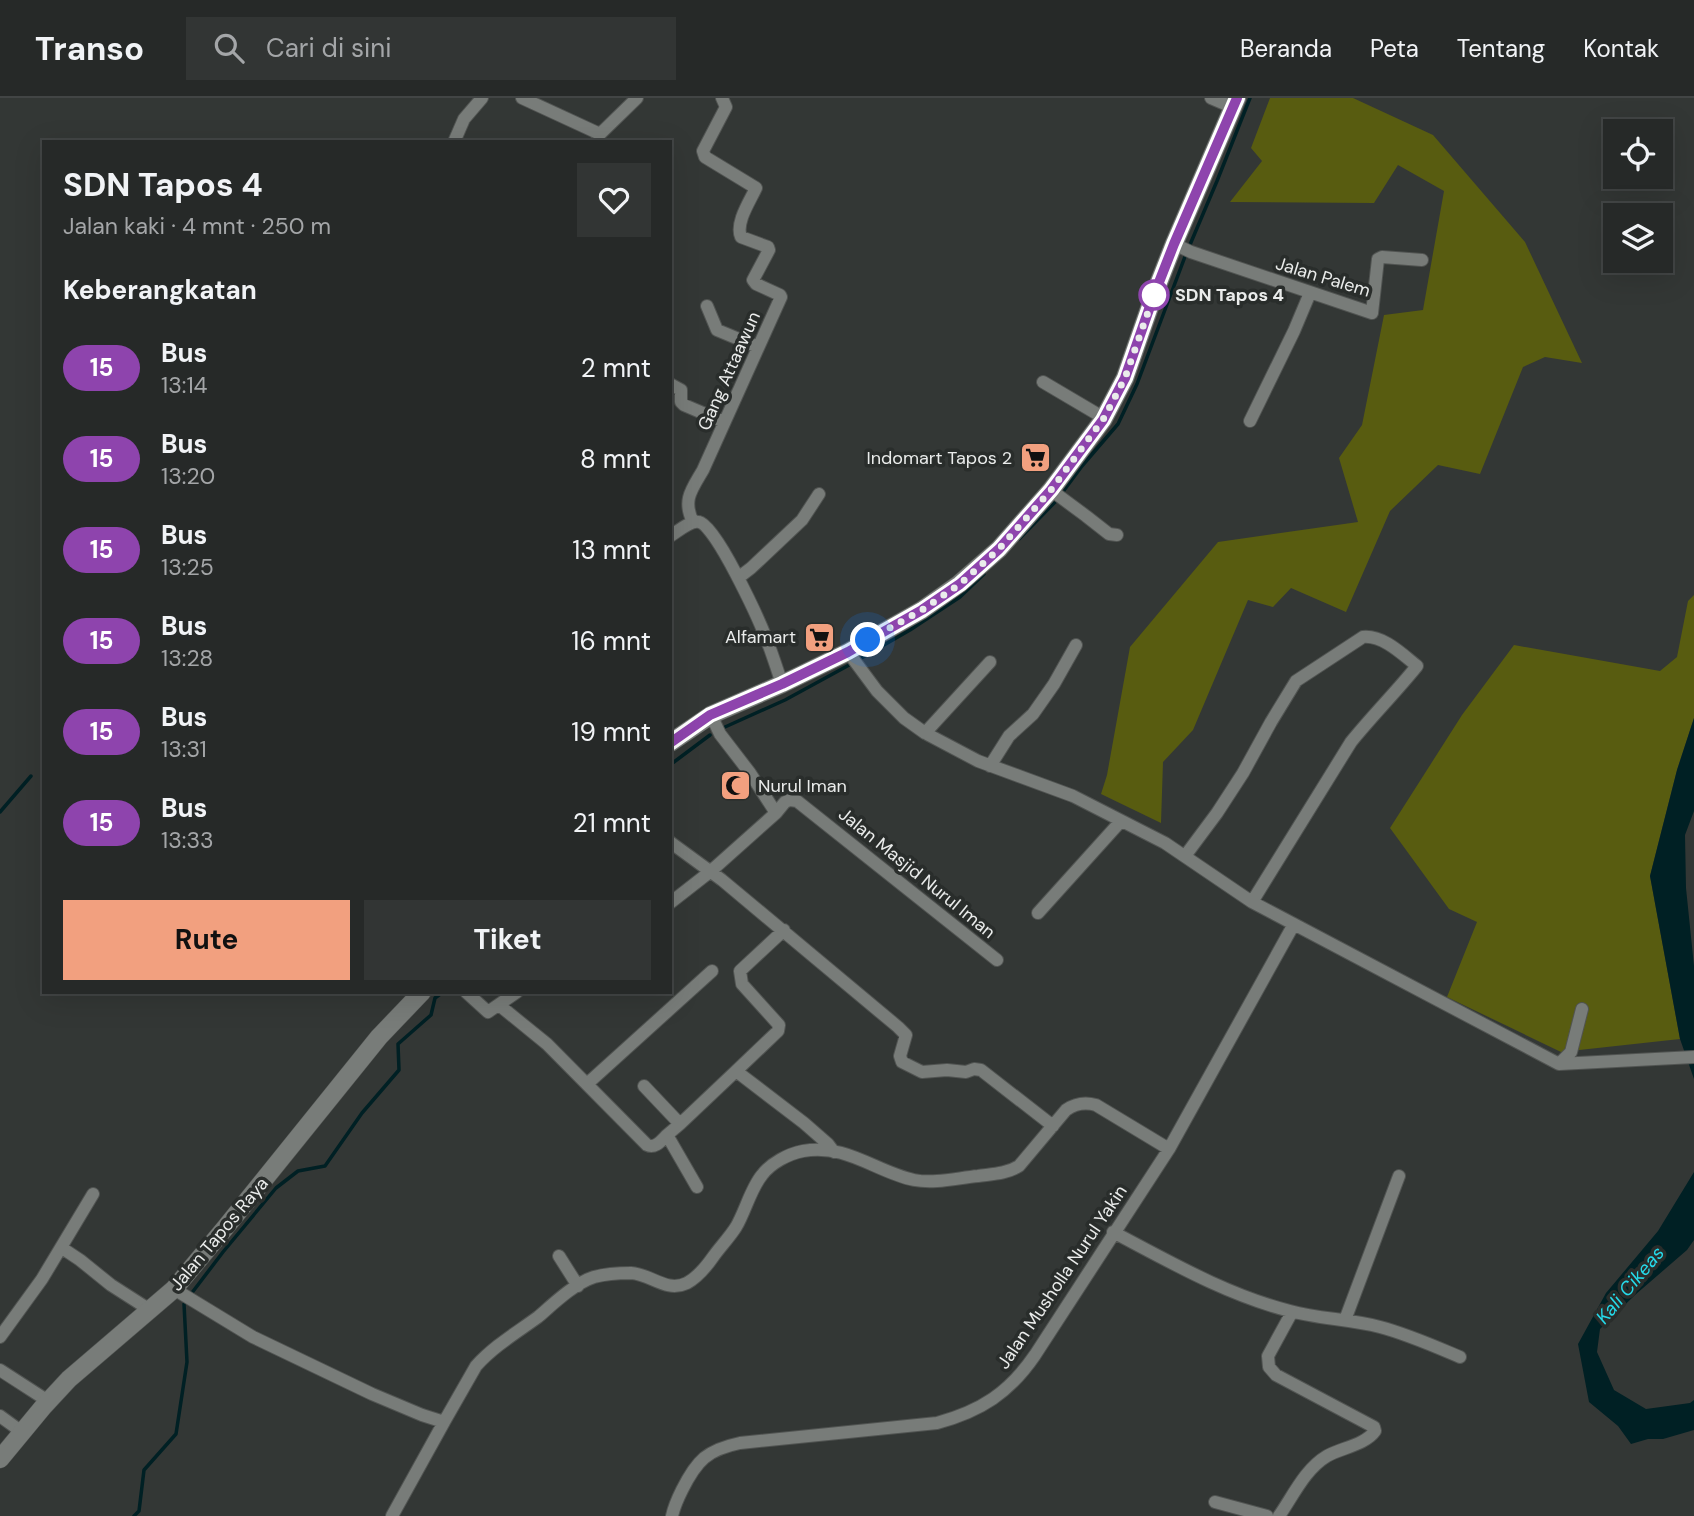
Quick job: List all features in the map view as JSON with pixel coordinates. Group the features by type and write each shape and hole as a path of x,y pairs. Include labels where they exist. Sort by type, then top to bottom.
{"main road":[{"path":"672,742 710,715 852,657 960,584 1057,494 1104,418 1125,378 1154,295 1182,248 1235,103"},
{"name":"Jalan Tapos Raya","path":"0,1459 69,1378 150,1310 180,1293 226,1228 379,1037 420,994"}],"street":[{"path":"455,140 464,119 482,98"},
{"path":"522,98 599,138 631,101"},
{"name":"Gang Attaawun","path":"694,522 688,512 688,501 781,297 753,280 769,250 768,247 741,237 738,232 756,188 705,157 703,151 726,107 722,98"},
{"path":"1211,98 1235,103"},
{"name":"Jalan Palem","path":"1182,248 1372,313 1378,259 1422,260"},
{"path":"1250,421 1310,293"},
{"path":"707,306 717,330 758,347"},
{"path":"1043,382 1104,418"},
{"path":"672,385 681,390 681,402 684,405 724,422"},
{"path":"738,578 802,520 819,494"},
{"path":"1057,494 1109,534 1116,535"},
{"path":"672,535 694,522 699,522 705,525 722,548 766,637 782,684"},
{"path":"1185,856 1230,793 1296,681 1363,637 1371,636 1392,646 1417,666 1351,742 1252,902"},
{"path":"990,766 1009,736 1033,714 1076,645"},
{"path":"852,657 877,691 925,733 990,766 1073,796 1165,843 1252,902 1559,1064 1688,1057"},
{"path":"925,733 990,662"},
{"path":"672,901 776,813 720,734 710,715"},
{"name":"Jalan Masjid Nurul Iman","path":"776,813 785,802 797,801 997,960"},
{"path":"1038,913 1121,821"},
{"path":"672,846 710,871 784,930 906,1035 900,1056 902,1062 922,1072 981,1070 1053,1126"},
{"name":"Jalan Musholla Nurul Yakin","path":"671,1516 689,1476 701,1458 721,1447 937,1423 961,1417 1010,1386 1023,1373 1169,1149 1294,924"},
{"path":"499,1005 547,1044 646,1145 655,1146 778,1031 779,1025 742,984 740,971 784,930"},
{"path":"587,1084 712,971"},
{"path":"468,994 488,1012 514,994"},
{"path":"1559,1064 1571,1052 1583,1009"},
{"path":"736,1071 804,1123 834,1152"},
{"path":"644,1086 680,1124"},
{"path":"392,1516 476,1366 496,1346 592,1277 634,1273 665,1285 686,1283 701,1273 736,1227 762,1175 776,1163 795,1153 815,1150 834,1152 860,1158 907,1178 934,1182 1012,1170 1022,1164 1063,1113 1071,1107 1088,1103 1096,1105 1169,1149"},
{"path":"667,1135 697,1186"},
{"path":"1345,1320 1399,1176"},
{"path":"0,1337 42,1279 93,1194"},
{"path":"1114,1233 1181,1268 1244,1296 1292,1312 1380,1327 1460,1357"},
{"path":"62,1248 150,1310"},
{"path":"559,1256 578,1286"},
{"path":"180,1293 265,1343 372,1394 444,1422"},
{"path":"1279,1516 1303,1479 1320,1461 1369,1437 1375,1431 1374,1427 1276,1375 1269,1367 1268,1356 1292,1312"},
{"path":"0,1370 48,1401"},
{"path":"0,1416 22,1432"},
{"path":"1215,1502 1267,1516"}],"shaded area":[{"path":"1270,98 1353,98 1433,135 1525,242 1582,363 1545,357 1523,367 1480,474 1438,465 1390,511 1346,612 1291,588 1273,607 1248,600 1193,730 1163,762 1161,823 1101,794 1107,775 1130,647 1218,542 1358,522 1339,458 1362,425 1384,315 1423,310 1444,191 1398,165 1374,203 1230,202 1262,161 1251,148"},
{"path":"1694,595 1694,718 1677,770 1650,876 1680,1039 1561,1052 1447,997 1477,922 1449,909 1390,828 1462,715 1514,645 1660,671 1677,657 1688,601"}],"water":[{"path":"1694,718 1694,811 1685,835 1686,888 1694,966 1694,1079 1680,1039 1650,876 1677,770"},
{"name":"Kali Cikeas","path":"1694,1172 1694,1240 1687,1250 1600,1329 1597,1352 1614,1390 1646,1409 1690,1403 1694,1400 1694,1430 1631,1444 1618,1426 1589,1402 1578,1344 1606,1293 1658,1231"}],"waterway":[{"path":"1189,247 1250,98"},
{"path":"1062,493 1118,424 1137,384 1186,254"},
{"path":"1019,539 1058,499"},
{"path":"858,660 960,597 984,574"},
{"path":"725,727 785,700 851,664"},
{"path":"672,764 710,735"},
{"path":"0,812 31,776"},
{"path":"191,1294 276,1188 298,1171 325,1166 362,1113 399,1070 398,1044 431,1015 435,998 440,994"},
{"path":"134,1516 139,1511 144,1470 176,1434 187,1362 184,1304 187,1300"}],"bus line":[{"name":"15","path":"672,742 710,715 848,652 922,610 960,584 999,549 1051,490 1103,420 1125,378 1174,244 1237,98"}],"place":[{"name":"SDN Tapos 4","path":"1154,295"},
{"name":"Indomart Tapos 2","path":"1035,458"},
{"name":"Alfamart","path":"819,637"},
{"name":"Nurul Iman","path":"735,786"}],"route":[{"path":"868,640 922,610 960,584 999,549 1051,490 1104,418 1125,378 1154,295"}]}
